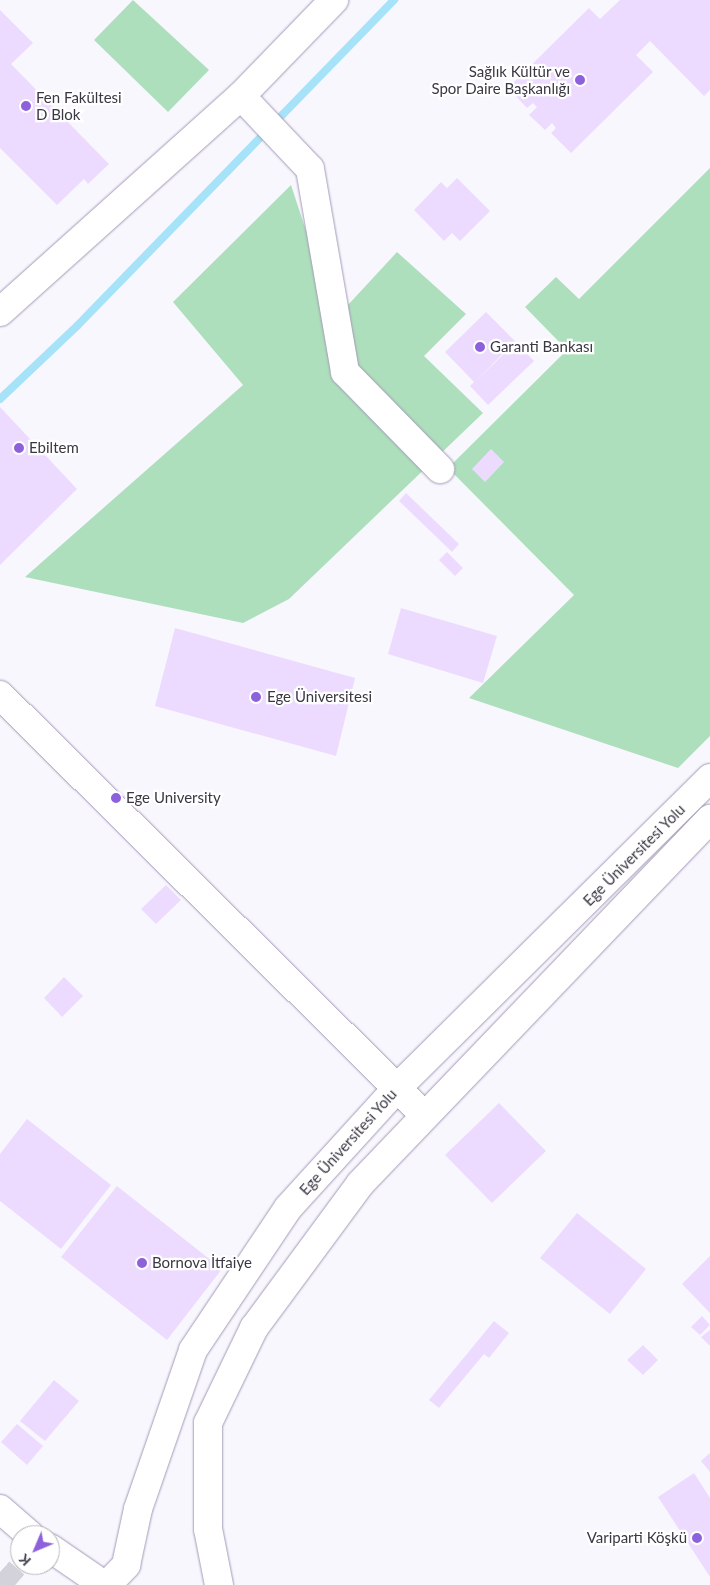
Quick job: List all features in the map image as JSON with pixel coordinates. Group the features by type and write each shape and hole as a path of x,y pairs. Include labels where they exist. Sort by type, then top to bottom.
{"street":[{"path":"0,312 241,96 334,0"},
{"path":"241,96 310,169 345,372 440,470"},
{"path":"0,695 399,1086 425,1116"},
{"name":"Ege Üniversitesi Yolu","path":"106,1585 126,1565 138,1509 192,1350 288,1208 399,1086 710,778"},
{"name":"Ege Üniversitesi Yolu","path":"219,1585 208,1529 208,1423 254,1328 360,1184 710,819"},
{"path":"0,1509 18,1525"},
{"path":"60,1555 106,1585"}],"green space":[{"path":"133,0 209,70 168,112 94,40"},
{"path":"710,168 710,736 678,768 469,698 574,595 448,468 567,350 525,307 556,277 579,299"},
{"path":"291,185 335,319 397,252 466,314 424,356 483,413 289,599 243,623 25,577 243,385 173,302"}],"building":[{"name":"Sağlık Kültür ve Spor Daire Başkanlığı","path":"620,0 710,0 710,90 704,96 650,41 636,55 653,72 571,153 551,133 556,128 552,123 545,130 529,115 537,107 533,103 527,108 508,88 589,8 600,19"},
{"name":"Fen Fakültesi D Blok","path":"0,10 33,43 11,64 109,164 88,184 84,179 57,205 0,148"},
{"path":"457,178 490,211 460,241 452,233 444,241 414,210 441,182 447,188"},
{"path":"486,312 515,341 476,381 516,342 534,361 488,405 470,386 474,382 445,352"},
{"name":"Ebiltem","path":"0,407 77,489 0,565"},
{"path":"491,449 504,462 485,482 472,469"},
{"path":"406,493 459,544 452,552 399,501"},
{"path":"447,552 463,568 455,576 439,560"},
{"path":"401,608 497,636 483,683 388,654"},
{"path":"175,628 355,678 336,756 155,706"},
{"path":"166,885 181,900 156,924 141,909"},
{"path":"64,977 83,996 62,1017 44,998"},
{"path":"499,1103 546,1151 492,1203 445,1155"},
{"path":"27,1119 111,1185 61,1249 0,1201 0,1154"},
{"name":"Bornova İtfaiye","path":"117,1186 222,1269 167,1340 61,1257"},
{"path":"577,1213 646,1269 610,1314 540,1258"},
{"path":"710,1256 710,1313 682,1284"},
{"path":"702,1316 710,1325 700,1335 691,1327"},
{"path":"494,1321 509,1333 489,1358 484,1354 439,1408 429,1400"},
{"path":"710,1330 710,1346 701,1337"},
{"path":"643,1345 658,1360 643,1375 627,1360"},
{"path":"54,1380 79,1401 45,1441 20,1421"},
{"path":"17,1424 43,1446 27,1465 1,1442"},
{"path":"710,1453 710,1472 701,1461"},
{"name":"Variparti Köşkü","path":"694,1473 710,1498 710,1577 658,1497"}],"waterway":[{"path":"0,399 77,326 394,0"}],"tunnel":[{"path":"0,1572 15,1585"}],"place":[{"name":"Sağlık Kültür ve Spor Daire Başkanlığı","path":"580,80"},
{"name":"Fen Fakültesi D Blok","path":"26,106"},
{"name":"Garanti Bankası","path":"480,347"},
{"name":"Ebiltem","path":"19,448"},
{"name":"Ege Üniversitesi","path":"256,697"},
{"name":"Ege University","path":"116,798"},
{"name":"Bornova İtfaiye","path":"142,1263"},
{"name":"Variparti Köşkü","path":"697,1538"}]}
